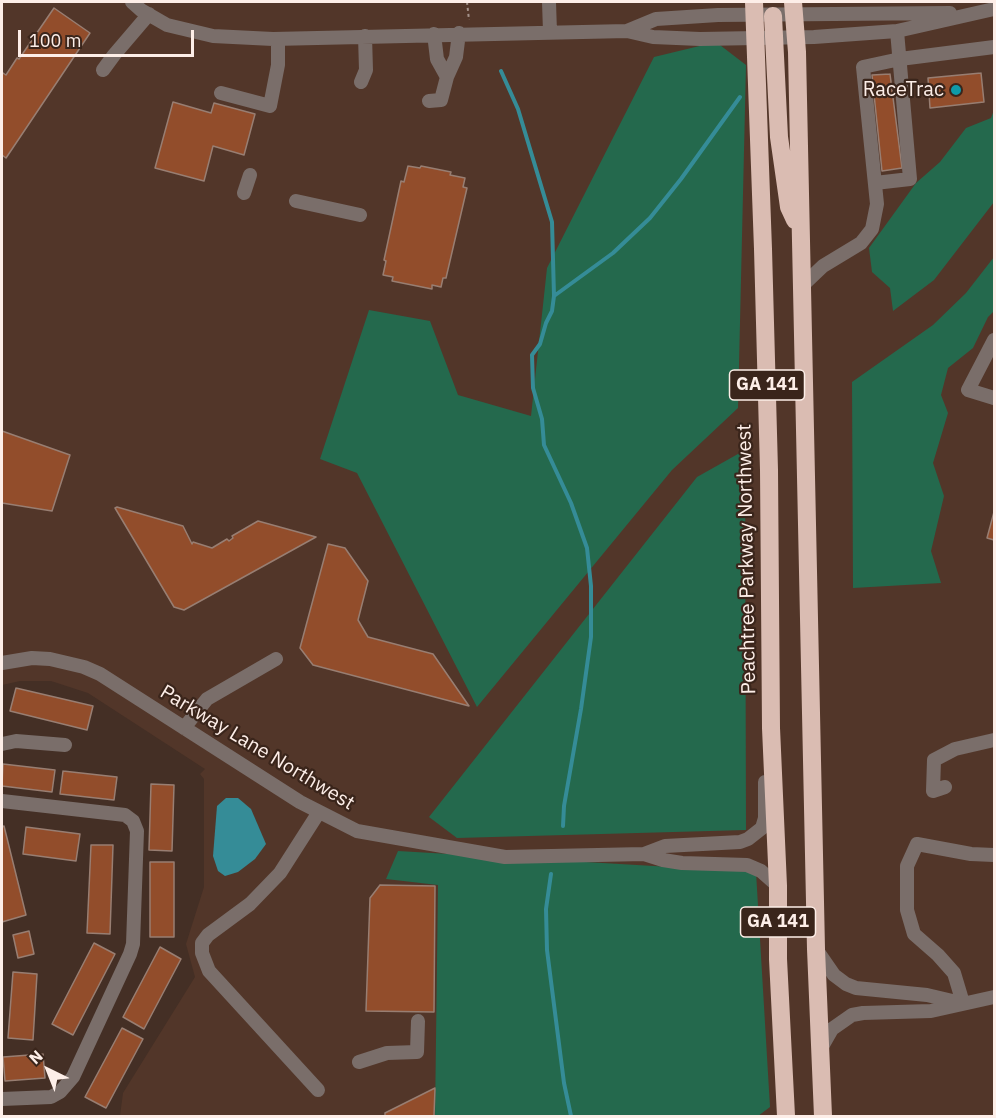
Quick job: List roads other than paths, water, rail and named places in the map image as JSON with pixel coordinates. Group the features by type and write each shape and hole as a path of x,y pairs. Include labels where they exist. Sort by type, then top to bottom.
{"highway":[{"name":"Peachtree Parkway Northwest","path":"754,9 766,366 771,728 778,886 778,960 786,1116"},
{"name":"GA 141","path":"782,10 796,36 816,949 823,1116"},
{"path":"782,10 776,37 779,137 789,207 800,233"}],"street":[{"path":"132,2 167,25 213,36 278,39 459,33 627,31 653,37 700,39 776,37 897,31 973,7"},
{"path":"549,2 550,32"},
{"path":"627,31 656,19 718,15 754,9 871,7 994,9"},
{"path":"103,70 149,14"},
{"path":"875,183 910,179 897,31"},
{"path":"429,101 441,100 447,77 456,57 459,33"},
{"path":"434,34 437,59 447,77"},
{"path":"362,82 366,70 365,36"},
{"path":"221,93 270,105 278,65 278,39"},
{"path":"803,285 824,266 861,243 872,229 877,204 863,67 900,59 994,47"},
{"path":"244,193 250,175"},
{"path":"296,201 360,215"},
{"path":"994,339 968,390 994,398"},
{"name":"Parkway Lane Northwest","path":"2,663 32,658 50,659 84,667 100,674 300,802 357,831 505,857 644,854 682,863 747,865 761,871 778,886"},
{"path":"184,728 207,699 276,659"},
{"name":"Parkway Lane Northwest","path":"644,854 665,846 740,842 762,828 765,818 765,769 771,728"},
{"path":"945,787 933,792 934,760 955,749 994,740"},
{"path":"2,744 16,741 65,745"},
{"path":"2,801 125,815 133,821 137,831 133,944 74,1077 60,1092 51,1097 2,1099"},
{"path":"318,1090 209,971 201,953 202,943 208,935 250,904 280,873 319,812"},
{"path":"963,1003 954,973 914,934 907,910 907,866 917,844 971,854 994,855"},
{"path":"816,949 838,979 856,988 927,995 963,1003"},
{"path":"820,1052 832,1029 852,1015 931,1011 994,998"},
{"path":"359,1062 387,1053 417,1052 418,1021"}],"water":[{"path":"226,798 238,798 251,809 266,844 255,859 238,872 225,876 218,871 213,856 217,806"}],"waterway":[{"path":"501,71 518,109 552,222 554,296 552,311 540,344 532,355 533,388 542,419 544,445 571,503 587,548 591,586 591,637 564,806 563,826"},
{"path":"554,296 613,253 650,218 740,97"},
{"path":"551,874 546,909 547,950 564,1083 571,1116"}],"place":[{"name":"RaceTrac","path":"956,90"}]}
